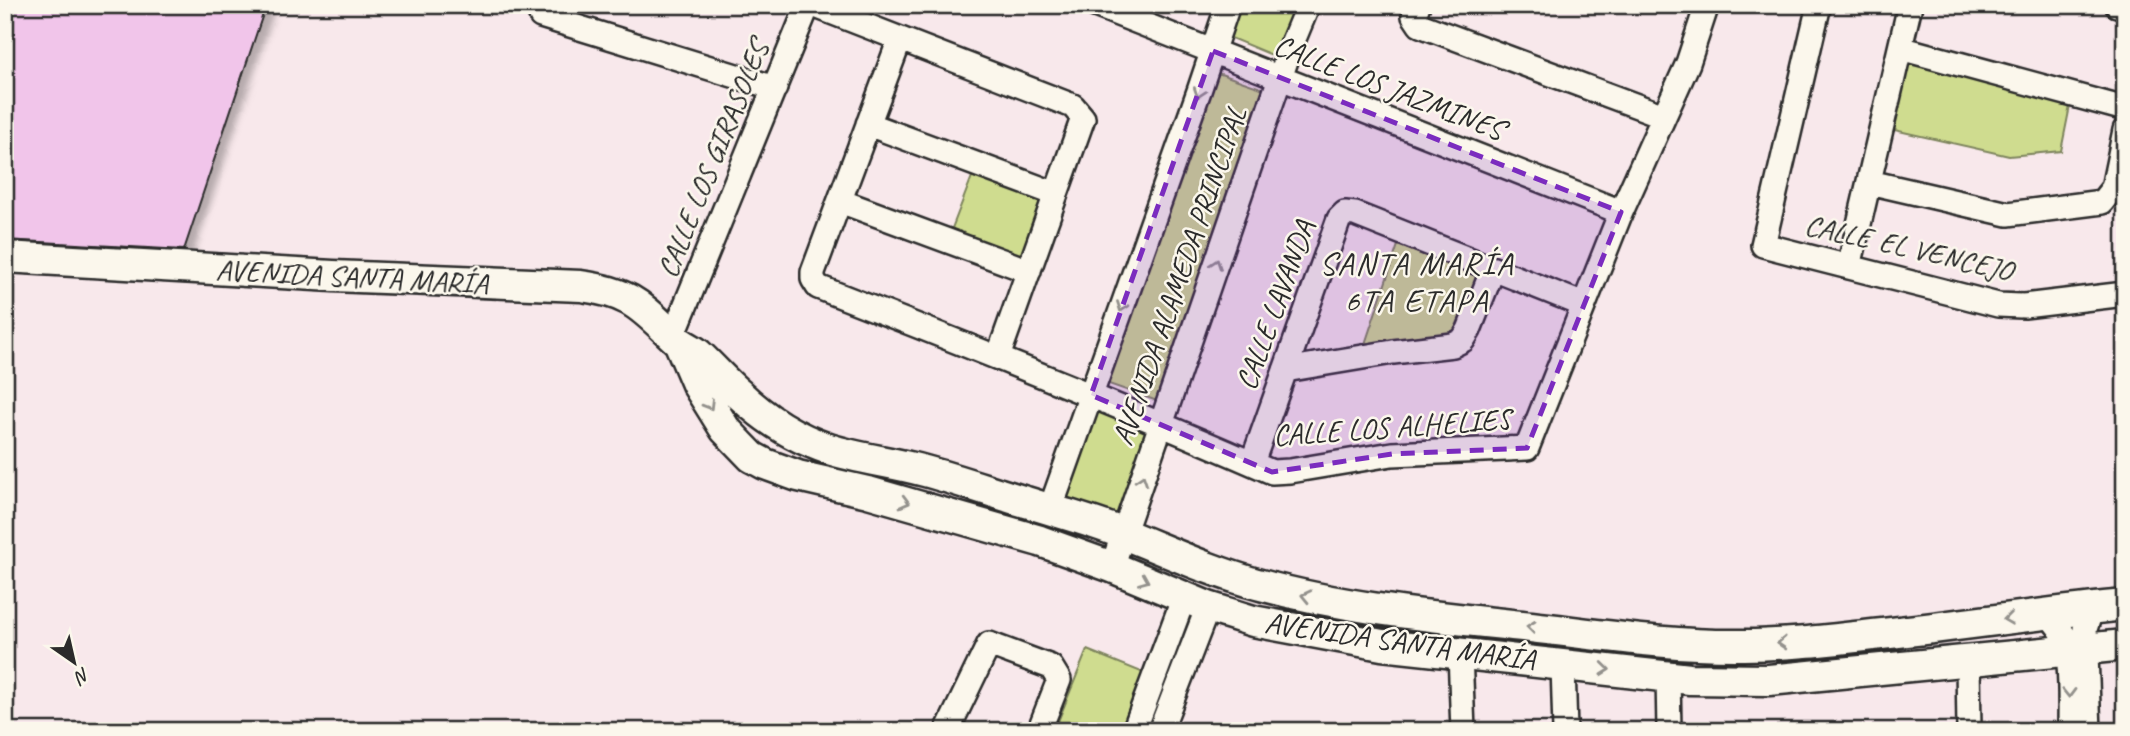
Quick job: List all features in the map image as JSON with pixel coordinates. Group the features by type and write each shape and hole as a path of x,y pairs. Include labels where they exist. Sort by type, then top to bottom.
{"main road":[{"name":"AVENIDA SANTA MARÍA","path":"5,257 604,289 626,297 645,310 764,415 822,447 925,471 1050,510 1124,534 1210,569 1258,584 1387,611 1674,642 1743,645 1810,642 2125,605"},
{"name":"AVENIDA SANTA MARÍA","path":"677,340 697,384 725,429 738,445 765,464 798,477 881,495 1040,541 1196,602 1253,621 1382,645 1690,679 1769,680 2125,645"}],"street":[{"path":"811,5 1073,106 1083,118 998,357"},
{"name":"CALLE LOS GIRASOLES","path":"677,340 775,88 811,5"},
{"name":"CALLE LOS JAZMINES","path":"1095,5 1620,212"},
{"name":"AVENIDA ALAMEDA PRINCIPAL","path":"1050,510 1228,5"},
{"name":"AVENIDA ALAMEDA PRINCIPAL","path":"1112,567 1280,78 1308,5"},
{"path":"1418,5 1414,16 1420,25 1664,116"},
{"name":"CALLE LOS ALHELIES","path":"840,201 813,272 818,288 998,357 1272,472 1392,454 1527,449 1620,212 1688,63 1707,5"},
{"name":"CALLE EL VENCEJO","path":"1819,5 1763,245 1998,304 2024,306 2125,294"},
{"path":"1849,267 1910,5"},
{"path":"2117,5 2125,7"},
{"path":"541,16 775,88"},
{"path":"900,39 840,201 1028,271"},
{"path":"1900,48 2125,109"},
{"path":"868,124 1056,194"},
{"path":"1869,182 2008,214 2102,202 2113,188 2125,130"},
{"name":"CALLE LAVANDA","path":"1252,463 1339,219 1346,213 1355,214 1584,304"},
{"path":"1285,370 1453,345 1463,340 1469,330 1493,269"},
{"path":"1134,731 1196,602"},
{"path":"1160,731 1196,602"},
{"path":"2070,731 2069,666 2090,614 2095,608"},
{"path":"2047,613 2077,650 2089,731"},
{"path":"947,731 989,644 1051,667 1059,680 1039,731"},
{"path":"1460,653 1463,731"},
{"path":"1968,661 1969,731"},
{"path":"1563,664 1565,731"},
{"path":"1668,676 1669,731"}],"highlighted area":[{"path":"1213,51 1621,212 1527,448 1392,454 1272,472 1091,395"}],"green space":[{"path":"1237,5 1299,5 1279,58 1226,36"},
{"path":"1907,62 2070,106 2061,151 2009,156 1890,129"},
{"path":"1212,71 1270,91 1160,402 1103,382"},
{"path":"973,174 1045,202 1023,259 951,231"},
{"path":"1398,245 1477,276 1452,336 1365,344"},
{"path":"1095,408 1153,429 1118,525 1060,504"},
{"path":"1087,650 1144,673 1121,731 1054,731"}],"building":[{"path":"5,5 266,5 184,250 5,240"}],"district":[{"name":"SANTA MARÍA 6TA ETAPA","path":"1417,282"}]}
